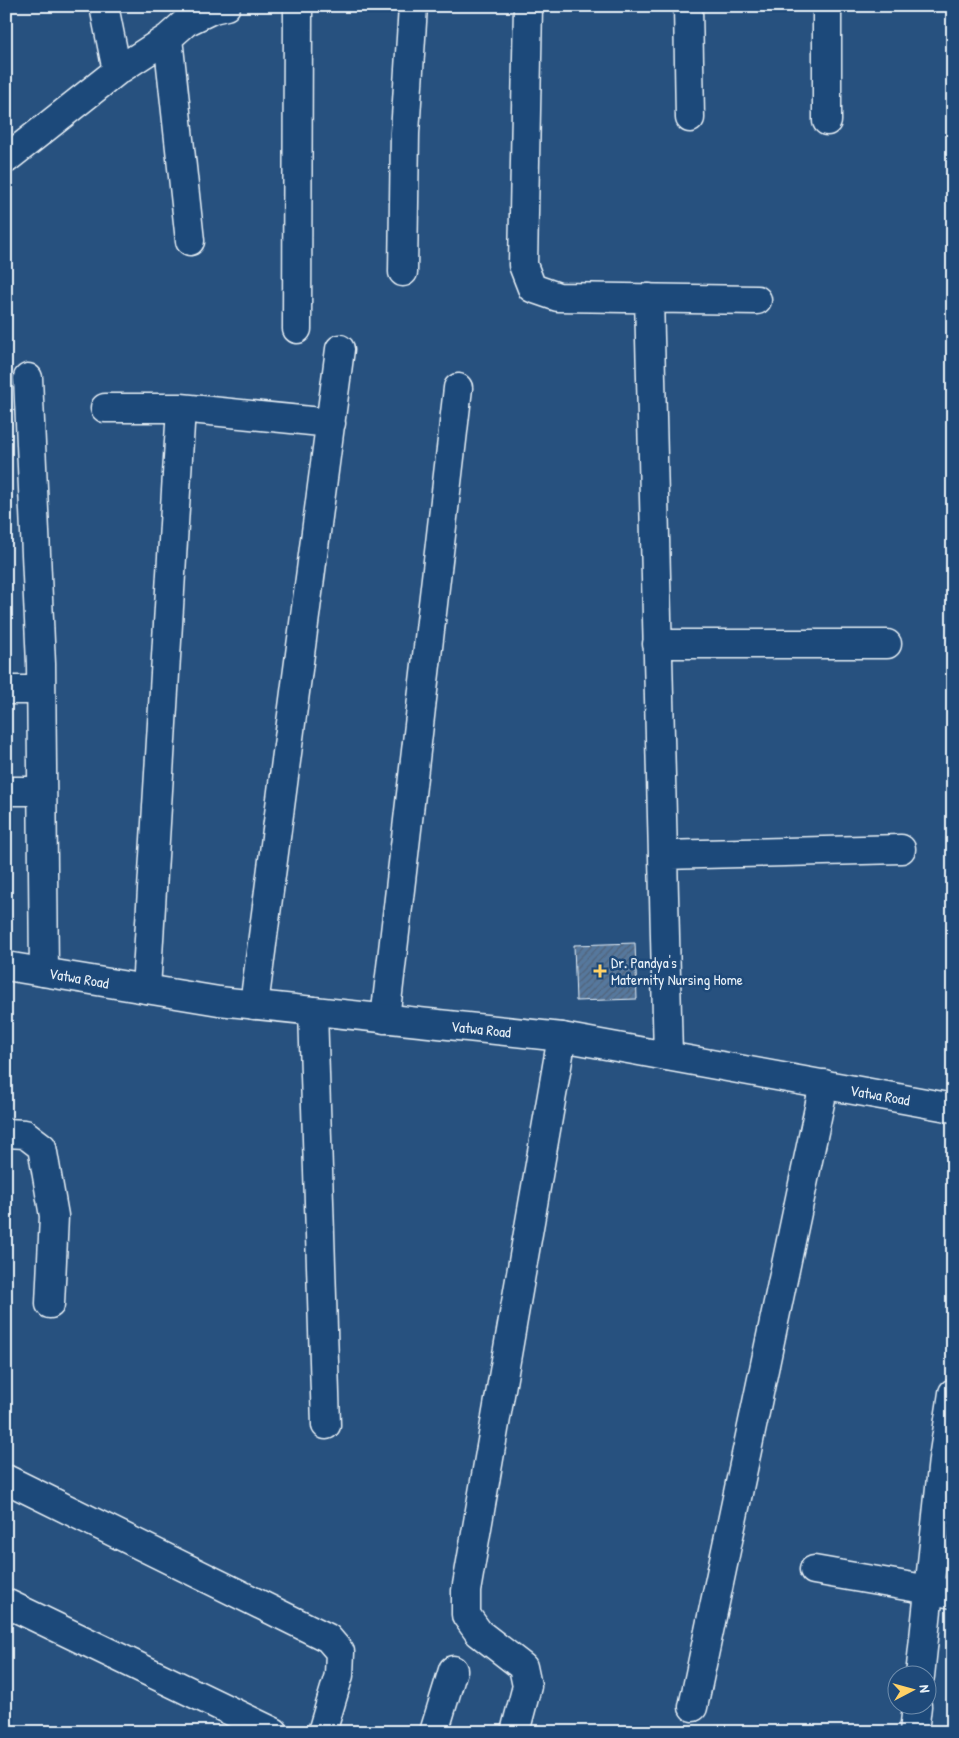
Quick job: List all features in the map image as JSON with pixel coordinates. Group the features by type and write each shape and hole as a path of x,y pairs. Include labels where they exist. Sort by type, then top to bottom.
{"street":[{"path":"104,6 117,71"},
{"path":"6,159 117,71 168,38 186,22 213,9 226,6"},
{"path":"297,330 298,6"},
{"path":"403,272 405,133 413,6"},
{"path":"528,6 523,265 532,288 558,297 757,300"},
{"path":"688,6 690,118"},
{"path":"827,6 827,121"},
{"path":"168,38 190,240"},
{"path":"649,298 668,1056"},
{"path":"254,1005 340,349"},
{"path":"28,378 41,690 44,972"},
{"path":"385,1019 458,388"},
{"path":"105,408 182,408 331,423"},
{"path":"146,989 182,408"},
{"path":"657,644 887,644"},
{"path":"6,690 41,690"},
{"path":"6,791 42,791"},
{"path":"663,855 901,849"},
{"name":"Vatwa Road","path":"6,966 254,1005 562,1037 953,1108"},
{"path":"314,1011 316,1134 326,1425"},
{"path":"514,1732 526,1686 523,1667 474,1627 466,1615 466,1591 562,1037"},
{"path":"693,1708 824,1084"},
{"path":"6,1133 25,1134 42,1147 54,1216 50,1304"},
{"path":"922,1666 941,1592 943,1459 953,1393"},
{"path":"6,1479 328,1638 340,1652 339,1675 322,1732"},
{"path":"814,1570 941,1592"},
{"path":"6,1604 274,1732"},
{"path":"434,1732 453,1670"},
{"path":"914,1732 916,1716"}],"building":[{"path":"635,943 637,999 576,1001 574,945"}],"place":[{"name":"Dr. Pandya's Maternity Nursing Home","path":"600,971"}]}
